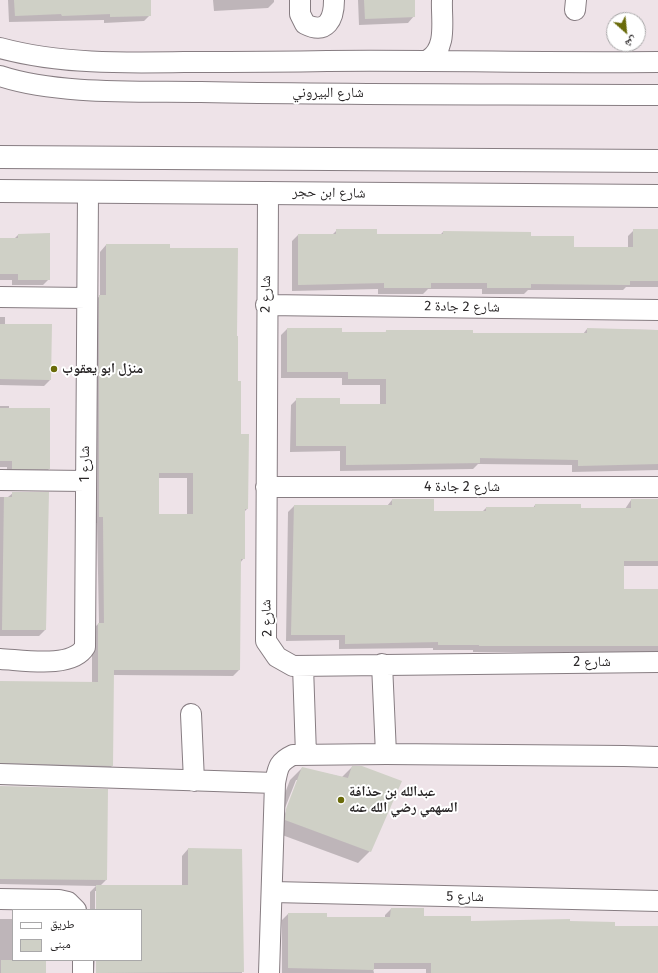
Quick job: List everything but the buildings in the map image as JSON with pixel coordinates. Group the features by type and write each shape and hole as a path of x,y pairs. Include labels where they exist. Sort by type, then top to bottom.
{"main road":[{"path":"0,157 658,161"},
{"path":"453,160 460,166 464,178 462,189 458,194"},
{"path":"498,195 491,186 488,178 490,169 502,161"},
{"name":"شارع ابن حجر","path":"0,191 658,196"}],"street":[{"path":"300,0 302,19 305,24 315,28 327,24 331,20 334,14 334,0"},
{"path":"428,60 434,57 440,47 442,0"},
{"path":"0,48 17,53 118,63 428,60 548,63 658,62"},
{"path":"225,62 232,74 230,87 225,92"},
{"path":"256,62 252,68 250,81 256,93"},
{"name":"شارع البيروني","path":"0,76 10,80 60,87 256,93 658,95"},
{"name":"شارع 1","path":"0,659 60,661 76,656 85,647 86,298 88,192"},
{"name":"شارع 2","path":"268,192 266,305 266,641 277,657 293,666 658,662"},
{"path":"0,298 86,298"},
{"name":"شارع 2 جادة 2","path":"266,305 658,310"},
{"path":"0,480 85,481"},
{"name":"شارع 2 جادة 4","path":"266,487 658,487"},
{"path":"382,664 386,754"},
{"path":"303,666 306,755"},
{"path":"191,714 194,781"},
{"path":"269,973 273,892 275,783 278,768 284,760 293,755 386,754 658,757"},
{"path":"0,774 275,783"},
{"name":"شارع 5","path":"273,892 658,902"},
{"path":"0,898 59,900 68,902 75,909"},
{"path":"83,961 83,973"}],"place":[{"name":"منزل ابو يعقوب","path":"54,369"},
{"name":"عبدالله بن حذافة السهمي رضي الله عنه","path":"341,800"}]}
